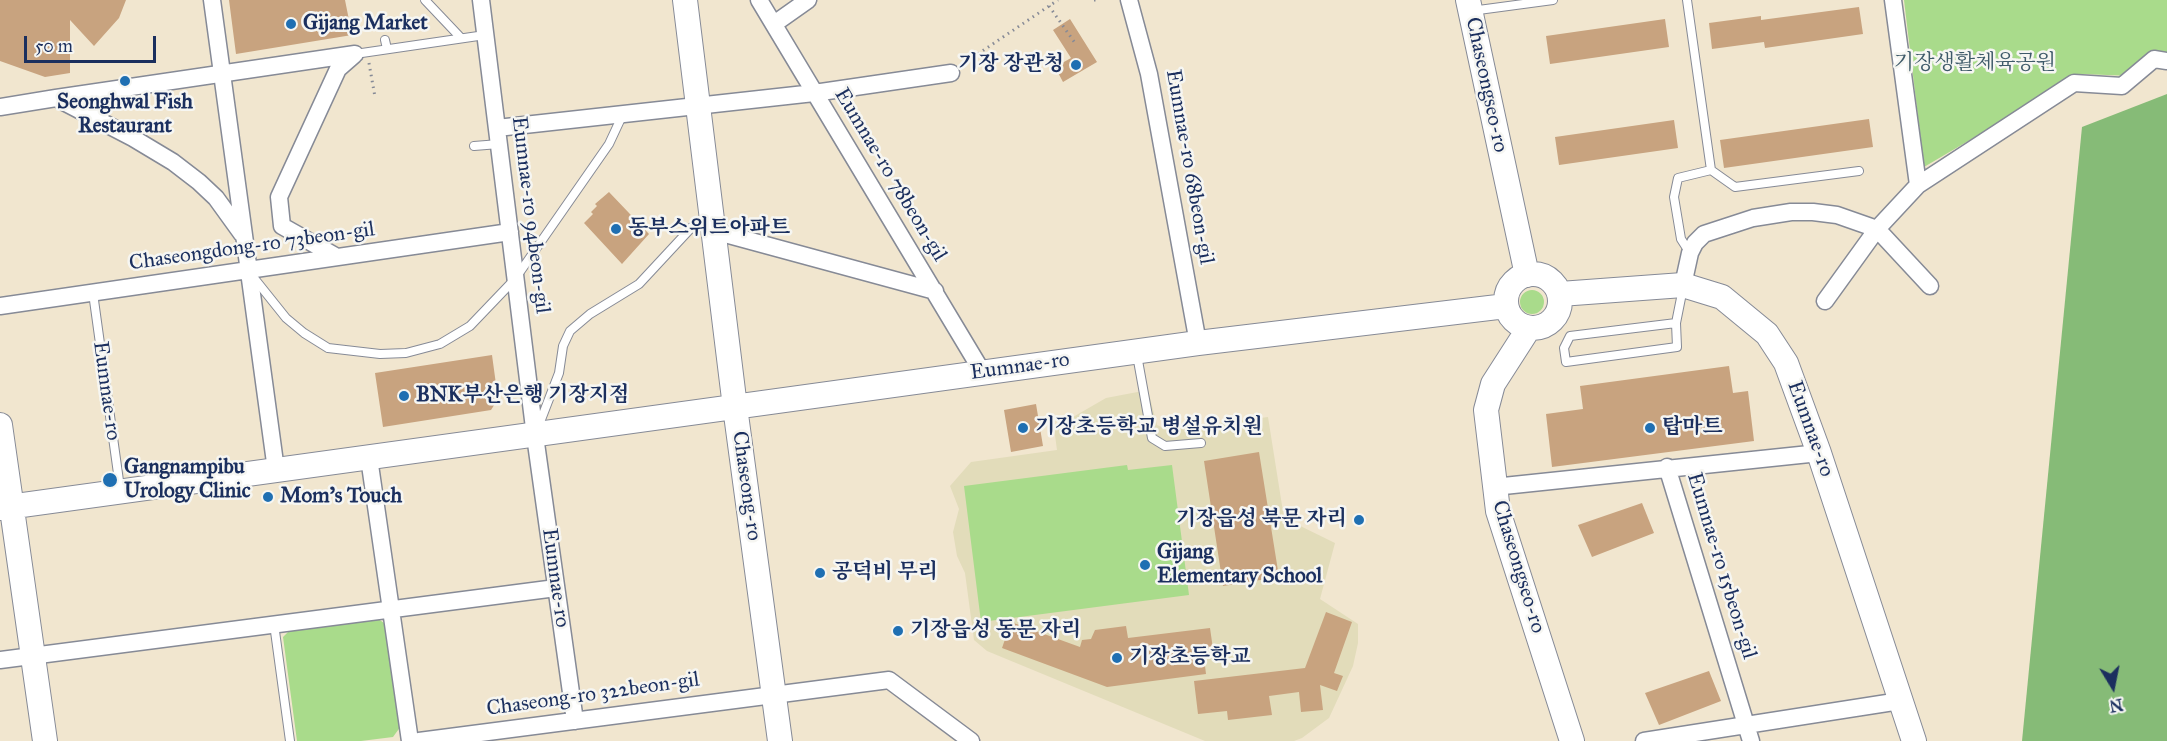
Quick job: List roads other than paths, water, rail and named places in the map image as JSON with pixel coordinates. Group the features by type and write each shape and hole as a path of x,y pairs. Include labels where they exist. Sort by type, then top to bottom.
{"main road":[{"name":"Chaseong-ro","path":"686,0 735,407 780,741"},
{"name":"Chaseongseo-ro","path":"1470,6 1527,275"},
{"path":"1527,275 1546,278 1560,294 1561,306 1557,315 1542,327 1529,328 1518,324 1506,306 1506,294 1511,284 1527,275"},
{"name":"Eumnae-ro","path":"1560,294 1683,285 1722,297 1767,334 1786,363 1819,453 1914,741"},
{"name":"Eumnae-ro","path":"5,507 1137,351 1506,306"},
{"name":"Chaseongseo-ro","path":"1529,328 1500,372 1487,398 1486,410 1494,487 1504,533 1572,741"},
{"path":"0,426 5,507 33,656 45,741"}],"street":[{"path":"212,0 276,470"},
{"name":"Eumnae-ro 94beon-gil","path":"481,0 535,435"},
{"name":"Eumnae-ro 78beon-gil","path":"759,0 983,373"},
{"path":"774,24 808,0"},
{"name":"Eumnae-ro 68beon-gil","path":"1130,0 1149,74 1198,343"},
{"path":"1893,0 1918,184"},
{"path":"0,107 361,53"},
{"path":"337,257 282,226 279,197 338,69 361,53"},
{"path":"1825,301 1877,229 1918,184 2074,83 2122,86 2154,59 2167,61"},
{"path":"498,136 623,114 814,93 951,73"},
{"path":"56,98 133,138 173,162 216,198 244,236"},
{"path":"1683,285 1690,253 1695,243 1704,234 1718,227 1791,212 1837,214 1877,229 1930,286"},
{"path":"713,225 935,291"},
{"name":"Chaseongdong-ro 73beon-gil","path":"0,306 510,232"},
{"name":"Eumnae-ro","path":"535,435 575,721"},
{"path":"1667,467 1819,453"},
{"path":"369,458 410,741"},
{"name":"Eumnae-ro 15beon-gil","path":"1494,487 1667,467 1751,741"},
{"path":"0,660 556,588"},
{"name":"Chaseong-ro 322beon-gil","path":"419,741 889,680 971,741"},
{"path":"1644,741 1900,701"}],"lane":[{"path":"425,0 461,38"},
{"path":"1470,6 1552,0"},
{"path":"1687,0 1711,170 1735,187 1859,171"},
{"path":"361,53 386,45 485,35"},
{"path":"248,270 286,318 328,348 380,354 425,349 456,336 470,326 515,279 609,144 623,114"},
{"path":"474,146 498,136"},
{"path":"1690,253 1681,239 1674,197 1678,178 1711,170"},
{"path":"535,435 559,373 563,346 570,331 590,314 639,284 692,227 713,225"},
{"path":"1676,323 1570,336 1564,348 1566,362 1677,347 1676,323 1683,285"},
{"name":"Eumnae-ro","path":"93,293 120,490"},
{"path":"1137,351 1152,438 1165,446 1201,443"},
{"path":"274,624 290,741"}],"place":[{"name":"Gijang Market","path":"291,24"},
{"name":"기장 장관청","path":"1076,65"},
{"name":"Seonghwal Fish Restaurant","path":"125,81"},
{"name":"동부스위트아파트","path":"616,229"},
{"name":"BNK부산은행 기장지점","path":"404,396"},
{"name":"기장초등학교 병설유치원","path":"1023,428"},
{"name":"탑마트","path":"1650,428"},
{"name":"Gangnampibu Urology Clinic","path":"110,480"},
{"name":"Mom's Touch","path":"268,497"},
{"name":"기장읍성 북문 자리","path":"1359,520"},
{"name":"Gijang Elementary School","path":"1145,565"},
{"name":"공덕비 무리","path":"820,573"},
{"name":"기장읍성 동문 자리","path":"898,631"},
{"name":"기장초등학교","path":"1117,658"}],"park label":[{"name":"기장생활체육공원","path":"1975,64"}]}
